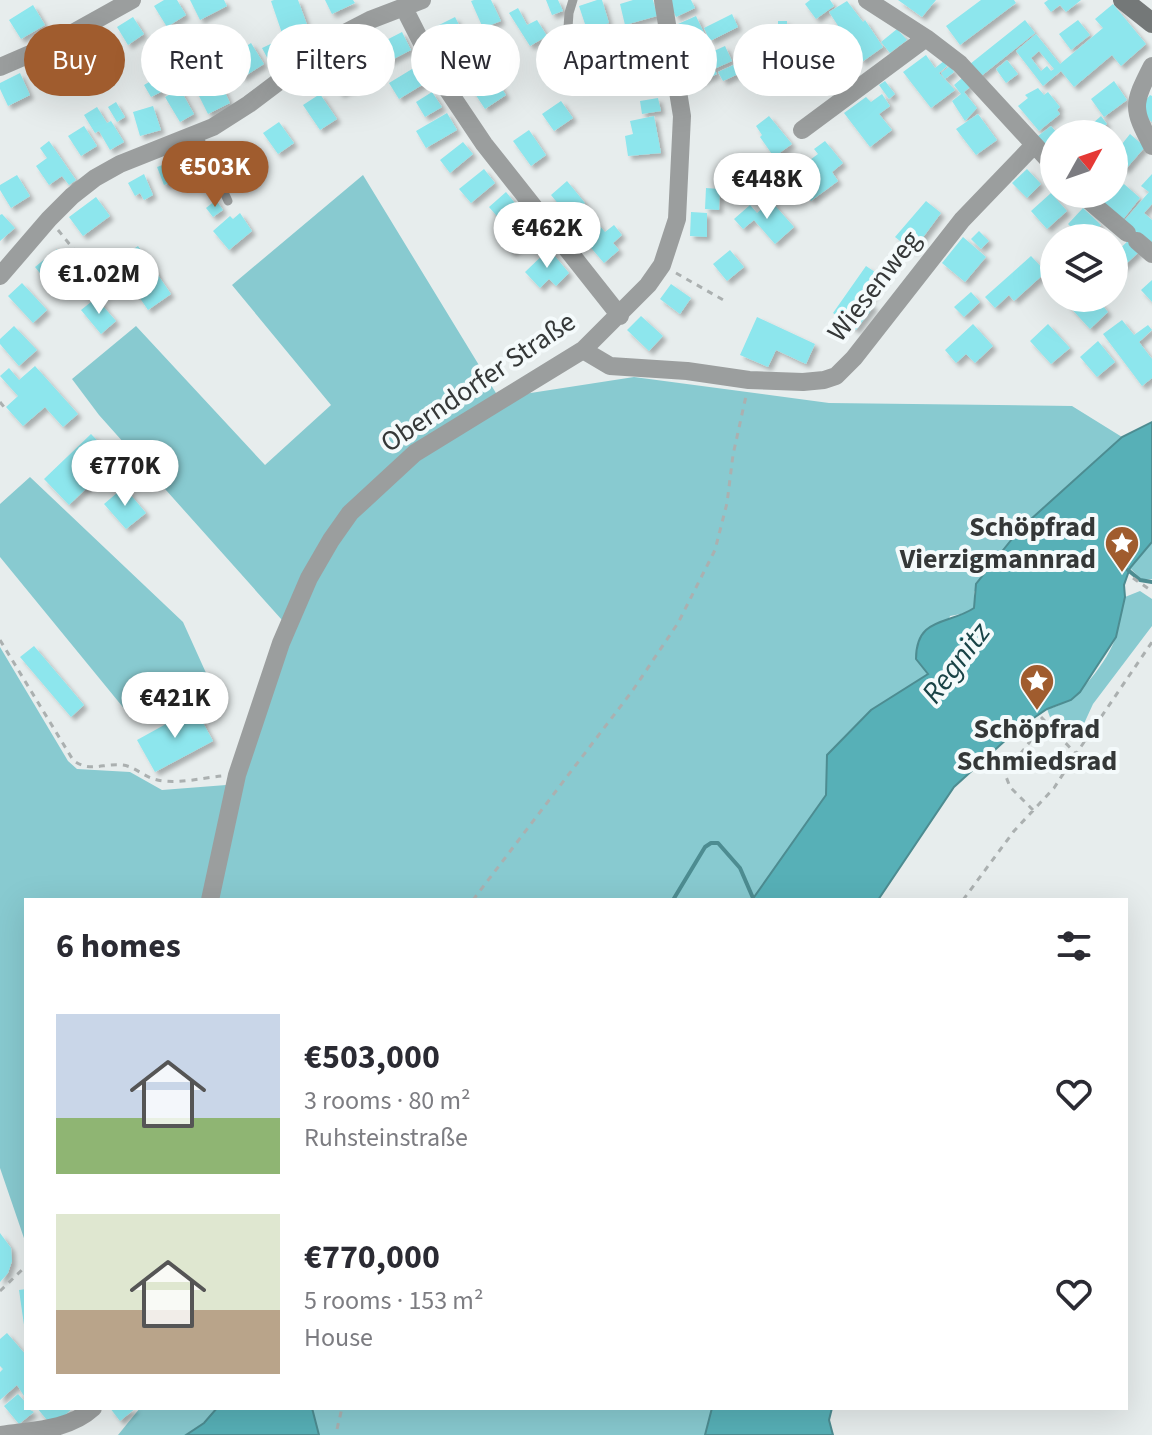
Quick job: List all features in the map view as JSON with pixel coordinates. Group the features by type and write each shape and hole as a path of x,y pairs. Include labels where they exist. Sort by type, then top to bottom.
{"street":[{"path":"0,67 51,45 132,0"},
{"path":"3,265 72,196 120,164 213,127 249,104 339,36 422,0"},
{"name":"Oberndorfer Straße","path":"210,898 237,775 281,643 309,578 350,513 434,439 583,350 620,316 662,265 677,219 682,116 663,0"},
{"path":"867,0 960,64 1040,151"},
{"path":"1123,0 1152,23"},
{"path":"404,8 439,77 481,140 620,316"},
{"path":"802,130 926,38"},
{"path":"1152,66 1135,113 1152,146"},
{"name":"Wiesenweg","path":"583,350 610,366 687,371 749,380 803,382 836,376 854,358 962,220 1034,145"},
{"path":"1098,208 1152,254"},
{"path":"0,1435 63,1426 91,1410"}],"lane":[{"path":"568,24 573,0"},
{"path":"197,133 228,201"}],"path":[{"path":"49,219 106,289"},
{"path":"662,265 725,301"},
{"path":"475,898 641,679 678,623 715,550 727,503 733,455 749,380"},
{"path":"0,402 4,407"},
{"path":"1133,578 1152,591"},
{"path":"0,640 73,760 80,766 90,768 120,764 165,781 237,775"},
{"path":"964,898 1014,831 1054,788 1152,642"},
{"path":"1041,717 1076,754"},
{"path":"1033,810 1010,787 1005,774 1045,722"},
{"path":"0,1291 24,1268"},
{"path":"337,1429 342,1410"}],"shaded area":[{"path":"363,175 499,398 634,377 829,403 1072,406 1122,437 1020,529 974,592 974,608 950,616 929,674 827,755 826,795 753,898 24,898 24,1238 0,1168 0,647 68,761 77,769 130,772 162,790 239,784 282,620 99,415 72,379 136,326 265,465 331,405 232,285"},
{"path":"30,477 183,622 211,684 131,717 0,557 0,504"},
{"path":"1152,542 1152,579 1142,580 1130,568"},
{"path":"1140,591 1152,599 1152,626 1093,704 1082,728 1072,738 1064,737 1047,709 1069,699 1090,680 1113,645 1125,597"},
{"path":"138,1410 215,1410 204,1423 186,1435 118,1435"},
{"path":"313,1410 711,1410 705,1435 319,1435"}],"water":[{"name":"Regnitz","path":"1152,422 1152,542 1130,568 1124,585 1125,597 1116,637 1080,692 1019,728 954,787 879,898 753,898 826,795 827,755 871,710 928,674 916,659 917,645 922,635 928,628 974,608 976,584 1020,529 1122,437"},
{"path":"215,1410 313,1410 319,1435 186,1435 204,1423"},
{"path":"711,1410 832,1410 829,1420 833,1435 705,1435"}],"building":[{"path":"164,0 177,0 186,15 172,24 165,24 154,6"},
{"path":"190,0 224,0 227,6 200,20"},
{"path":"298,0 307,24 279,24 271,1"},
{"path":"325,0 353,0 355,3 332,14"},
{"path":"491,0 501,21 481,24 471,1"},
{"path":"546,0 558,0 563,11 552,15"},
{"path":"602,0 609,23 585,24 579,6"},
{"path":"633,0 653,0 657,16 625,24 620,4"},
{"path":"668,0 691,0 695,8 676,17"},
{"path":"810,0 830,0 834,6 816,19 805,4"},
{"path":"898,0 936,0 922,17"},
{"path":"981,0 1014,0 1016,3 960,45 946,26"},
{"path":"1048,0 1081,0 1066,12 1060,5 1051,12 1044,3"},
{"path":"847,1 863,22 865,20 883,47 863,61 863,24 837,24 829,12"},
{"path":"1113,4 1146,44 1121,66 1112,55 1074,87 1061,71 1043,86 1016,51 1036,34 1060,64 1103,28 1095,19","holes":["1039,51 1054,69 1051,71 1047,66 1041,71 1031,58"]},
{"path":"33,5 44,24 24,24 24,37 21,39 9,20"},
{"path":"518,8 527,25 537,20 540,24 536,24 536,42 530,46 520,30 520,24 516,24 509,13"},
{"path":"732,14 737,24 733,24 733,30 717,38 717,24 712,24"},
{"path":"696,16 700,24 678,24"},
{"path":"133,17 141,29 141,36 128,45 125,24 122,24"},
{"path":"455,17 459,24 441,24"},
{"path":"1025,20 1035,33 980,77 970,64"},
{"path":"1078,20 1090,35 1071,50 1059,34"},
{"path":"897,29 907,40 890,53 881,42"},
{"path":"402,32 411,50 395,58 395,36"},
{"path":"251,43 264,64 251,72"},
{"path":"725,46 732,61 717,68 717,50"},
{"path":"926,55 935,68 944,61 947,66 939,73 955,90 931,108 903,72"},
{"path":"1007,60 1018,74 1006,83 996,69"},
{"path":"733,65 733,76 723,81 718,72"},
{"path":"950,66 954,72 945,79 941,73"},
{"path":"411,70 411,92 399,99 395,93 395,79"},
{"path":"20,73 24,82 24,96 28,96 8,106 0,83"},
{"path":"962,78 970,87 964,92 977,108 965,121 952,101 961,94 954,85"},
{"path":"885,81 895,94 889,99 879,85"},
{"path":"1114,81 1127,100 1104,117 1091,99"},
{"path":"1038,88 1044,95 1048,92 1060,107 1057,110 1060,114 1053,120 1040,120 1039,131 1018,106 1028,98 1025,95"},
{"path":"882,94 890,106 879,114 892,130 870,147 844,113 866,97 871,102"},
{"path":"184,96 194,114 180,122 165,97"},
{"path":"199,96 227,96 230,103 208,114"},
{"path":"321,96 337,119 320,130 303,105"},
{"path":"426,96 435,96 442,107 425,117 416,102"},
{"path":"476,96 504,96 485,109"},
{"path":"1152,96 1152,122 1137,111"},
{"path":"658,98 661,111 642,114 640,101"},
{"path":"561,101 573,118 554,131 542,114"},
{"path":"116,102 125,117 117,122 108,107"},
{"path":"153,106 161,130 140,136 133,112"},
{"path":"97,107 107,123 111,121 124,142 110,150 99,131 95,133 84,115"},
{"path":"447,113 457,130 426,148 416,131"},
{"path":"978,114 997,140 976,155 956,129"},
{"path":"654,116 661,153 628,156 625,136 633,134 630,121"},
{"path":"769,116 792,144 774,157 756,126"},
{"path":"279,122 294,143 278,154 263,133"},
{"path":"84,126 97,146 81,156 68,136"},
{"path":"529,130 546,155 531,166 513,141"},
{"path":"1130,134 1145,147 1128,167"},
{"path":"49,141 76,180 69,185 62,176 49,185 36,166 47,158 40,148"},
{"path":"825,141 843,163 832,172 838,181 811,201 791,174 818,154 814,149"},
{"path":"463,142 473,154 450,173 440,160"},
{"path":"240,147 256,169 240,180 225,158"},
{"path":"201,151 208,170 164,185 157,167"},
{"path":"484,169 495,183 471,203 459,189"},
{"path":"1027,169 1040,185 1027,198 1012,183"},
{"path":"144,174 153,195 144,200 140,193 135,196 128,183"},
{"path":"1152,174 1152,204 1144,213 1152,220 1152,248 1123,222 1149,192 1141,186"},
{"path":"17,175 30,196 11,208 0,185"},
{"path":"567,181 585,203 569,217 551,195"},
{"path":"706,188 720,189 719,210 705,209"},
{"path":"1128,188 1140,198 1121,222 1104,208 1128,208"},
{"path":"506,192 519,208 502,222 489,207"},
{"path":"96,197 110,216 83,236 69,217"},
{"path":"216,200 223,210 213,217 206,208"},
{"path":"771,201 794,227 775,244 754,220 743,229 734,219 750,205 757,213"},
{"path":"926,201 941,213 913,251 895,237"},
{"path":"1040,203 1040,208 1064,208 1067,211 1053,224 1043,224 1031,211"},
{"path":"1083,208 1100,224 1068,224"},
{"path":"691,212 707,213 707,237 690,236"},
{"path":"240,213 252,231 229,250 213,231 230,216 233,219"},
{"path":"0,215 15,228 0,241"},
{"path":"523,220 535,232 512,253 501,240"},
{"path":"597,223 605,232 614,225 622,235 613,243 619,250 604,263 581,236"},
{"path":"979,231 989,241 981,249 971,239"},
{"path":"963,237 986,257 965,282 942,263"},
{"path":"1128,241 1139,252 1128,262"},
{"path":"138,246 171,294 148,310 129,282 137,276 123,256"},
{"path":"57,249 72,272 59,282 55,276 47,282 35,267"},
{"path":"549,249 569,273 556,286 549,279 540,288 525,272"},
{"path":"730,250 744,267 727,281 713,264"},
{"path":"1031,256 1040,266 1040,277 1014,301 1009,295 995,308 985,297"},
{"path":"866,266 884,278 868,302 874,306 856,330 833,313"},
{"path":"1152,280 1152,302 1141,290"},
{"path":"22,283 47,310 33,323 8,296"},
{"path":"671,284 691,298 680,314 660,299"},
{"path":"971,292 980,302 964,317 954,307"},
{"path":"96,298 116,321 101,334 81,310"},
{"path":"1074,312 1108,312 1090,329"},
{"path":"641,316 663,336 649,351 627,330"},
{"path":"757,317 815,344 806,364 776,350 768,367 740,355"},
{"path":"1122,320 1134,335 1148,325 1152,330 1139,342 1152,359 1152,378 1142,386 1103,334"},
{"path":"973,324 993,346 975,363 966,354 956,363 945,350"},
{"path":"1048,324 1070,348 1051,364 1030,341"},
{"path":"14,326 37,350 19,366 0,344 0,339"},
{"path":"1098,341 1115,362 1097,377 1080,357"},
{"path":"35,366 78,414 63,427 45,407 23,426 6,407 18,396 0,376 9,368 19,380"},
{"path":"91,434 116,460 69,505 44,479"},
{"path":"124,487 146,513 126,529 104,504"},
{"path":"34,646 84,705 71,717 20,657"},
{"path":"195,708 213,741 155,772 137,740"},
{"path":"0,1233 11,1248 12,1261 8,1273 0,1282"},
{"path":"24,1289 24,1325 19,1290"},
{"path":"7,1333 24,1353 24,1396 17,1385 0,1400 0,1372 3,1369 0,1366 0,1339"},
{"path":"18,1394 24,1401 24,1410 34,1412 19,1424 4,1406"},
{"path":"39,1410 71,1410 52,1426"},
{"path":"112,1410 134,1410 120,1421"}],"waterway":[{"path":"1128,570 1140,580 1152,582"},
{"path":"674,898 705,847 711,843 718,843 740,868 753,898"}],"place":[{"name":"Schöpfrad Vierzigmannrad","path":"1122,574"},
{"name":"Schöpfrad Schmiedsrad","path":"1037,712"}]}
